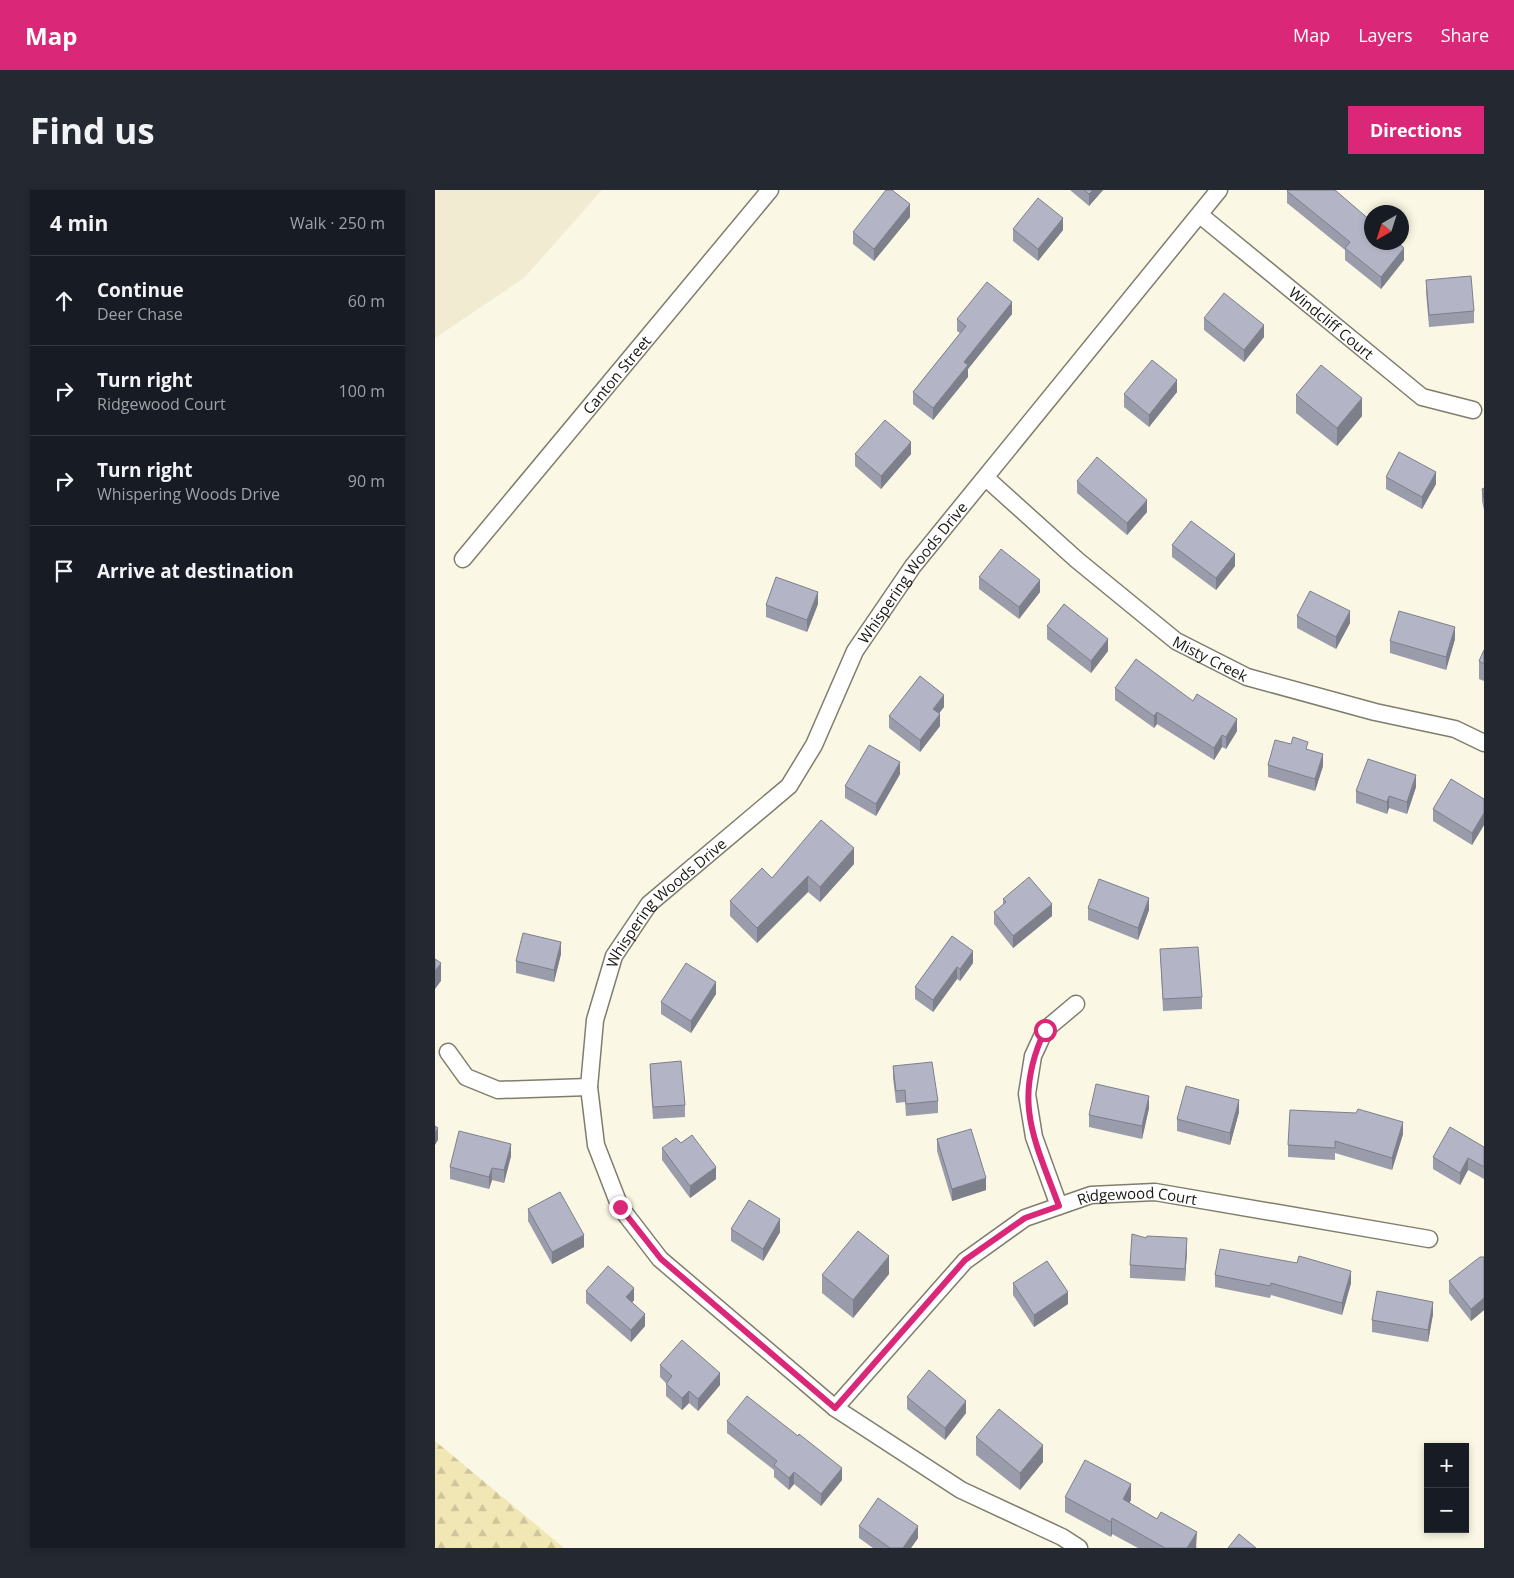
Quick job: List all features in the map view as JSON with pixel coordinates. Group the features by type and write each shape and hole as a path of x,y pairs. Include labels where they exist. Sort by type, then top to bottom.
{"street":[{"name":"Canton Street","path":"463,559 770,190"},
{"name":"Whispering Woods Drive","path":"1079,1548 1062,1537 961,1490 835,1408 661,1259 620,1207 596,1145 589,1087 595,1020 614,956 649,904 789,786 814,746 855,651 913,566 1219,190"},
{"name":"Windcliff Court","path":"1200,215 1422,397 1473,410"},
{"name":"Misty Creek","path":"986,478 1077,560 1176,641 1247,677 1375,712 1455,729 1484,742"},
{"path":"1059,1206 1034,1137 1027,1094 1033,1056 1045,1030 1076,1004"},
{"path":"447,1052 466,1077 498,1090 589,1087"},
{"name":"Ridgewood Court","path":"835,1408 965,1260 1025,1218 1091,1195 1155,1192 1429,1239"}],"shaded area":[{"path":"435,190 602,190 524,278 435,338"}],"green space":[{"path":"435,1441 564,1548 435,1548"}],"building":[{"path":"886,190 892,190 910,204 874,249 853,232"},
{"path":"1084,190 1093,190 1089,194"},
{"path":"1335,190 1364,215 1364,250 1402,250 1381,277 1345,248 1350,242 1287,191"},
{"path":"1038,198 1063,218 1038,249 1013,229"},
{"path":"1471,276 1474,311 1429,315 1426,280"},
{"path":"987,282 1012,302 964,362 968,365 933,408 913,392 966,326 957,319"},
{"path":"1224,293 1264,325 1244,350 1204,318"},
{"path":"1152,360 1177,380 1149,415 1124,394"},
{"path":"1321,365 1362,398 1337,428 1296,395"},
{"path":"885,420 911,442 881,476 855,454"},
{"path":"1399,452 1436,472 1422,497 1386,477"},
{"path":"1097,457 1147,500 1127,523 1077,481"},
{"path":"1191,521 1235,554 1216,578 1172,545"},
{"path":"1001,549 1040,580 1019,607 979,577"},
{"path":"776,577 818,592 807,620 766,605"},
{"path":"1310,591 1350,611 1336,637 1297,616"},
{"path":"1064,604 1108,639 1091,661 1047,626"},
{"path":"1399,611 1455,627 1446,657 1390,641"},
{"path":"1484,650 1484,664 1479,661"},
{"path":"1136,659 1193,701 1197,694 1237,719 1226,737 1222,735 1214,748 1157,712 1154,716 1115,688"},
{"path":"920,676 944,695 933,709 940,714 920,740 889,716"},
{"path":"1293,737 1308,742 1306,749 1323,754 1315,779 1268,765 1275,740 1291,744"},
{"path":"869,745 900,762 876,804 845,786"},
{"path":"1368,759 1416,775 1407,802 1389,796 1387,802 1356,791"},
{"path":"1451,779 1484,799 1484,813 1472,833 1433,809"},
{"path":"821,820 854,848 820,887 808,876 757,928 730,901 762,868 772,878"},
{"path":"1029,877 1052,904 1013,936 994,912 1006,902 1003,899"},
{"path":"1099,879 1149,898 1138,928 1088,908"},
{"path":"523,933 561,942 554,970 516,961"},
{"path":"952,936 973,951 960,969 957,967 933,1000 915,987"},
{"path":"1198,947 1202,997 1163,999 1160,949"},
{"path":"435,959 441,963 435,971"},
{"path":"686,963 716,982 691,1021 661,1002"},
{"path":"681,1061 685,1105 653,1107 650,1064"},
{"path":"932,1062 938,1101 906,1104 905,1090 896,1091 893,1066"},
{"path":"1096,1084 1149,1096 1142,1126 1089,1115"},
{"path":"1186,1086 1239,1100 1230,1133 1177,1119"},
{"path":"1358,1109 1403,1122 1392,1158 1335,1141 1335,1148 1288,1145 1290,1110 1356,1113"},
{"path":"1450,1127 1484,1147 1484,1167 1468,1158 1460,1173 1433,1157"},
{"path":"971,1129 986,1178 952,1189 937,1139"},
{"path":"459,1131 511,1144 504,1170 492,1168 489,1177 450,1167"},
{"path":"692,1135 716,1167 690,1186 662,1148 676,1138 681,1143"},
{"path":"560,1192 584,1235 552,1252 528,1209"},
{"path":"749,1200 780,1219 763,1249 731,1229"},
{"path":"858,1231 889,1256 853,1300 822,1275"},
{"path":"1132,1234 1146,1238 1147,1236 1187,1238 1185,1269 1130,1265"},
{"path":"1220,1249 1297,1263 1299,1256 1351,1271 1342,1303 1271,1283 1270,1286 1215,1275"},
{"path":"1480,1257 1484,1257 1484,1298 1471,1309 1449,1281"},
{"path":"1047,1261 1068,1292 1034,1315 1013,1283"},
{"path":"608,1266 634,1288 626,1297 645,1314 631,1330 586,1291"},
{"path":"1377,1291 1433,1302 1428,1330 1372,1320"},
{"path":"682,1340 720,1373 698,1399 689,1391 682,1398 666,1384 672,1376 660,1365"},
{"path":"929,1370 966,1401 945,1428 907,1397"},
{"path":"747,1396 842,1468 821,1494 794,1472 789,1478 774,1465 777,1461 727,1421"},
{"path":"999,1409 1043,1445 1020,1473 976,1437"},
{"path":"1085,1460 1131,1484 1123,1499 1157,1519 1161,1512 1197,1532 1187,1548 1165,1548 1112,1518 1111,1522 1065,1497"},
{"path":"878,1498 918,1526 903,1548 890,1548 859,1526"},
{"path":"1239,1534 1256,1548 1228,1548"}],"route":[{"path":"620,1207 661,1259 835,1408 965,1260 1025,1218 1059,1206 1034,1137 1027,1094 1033,1056 1045,1030"}]}
